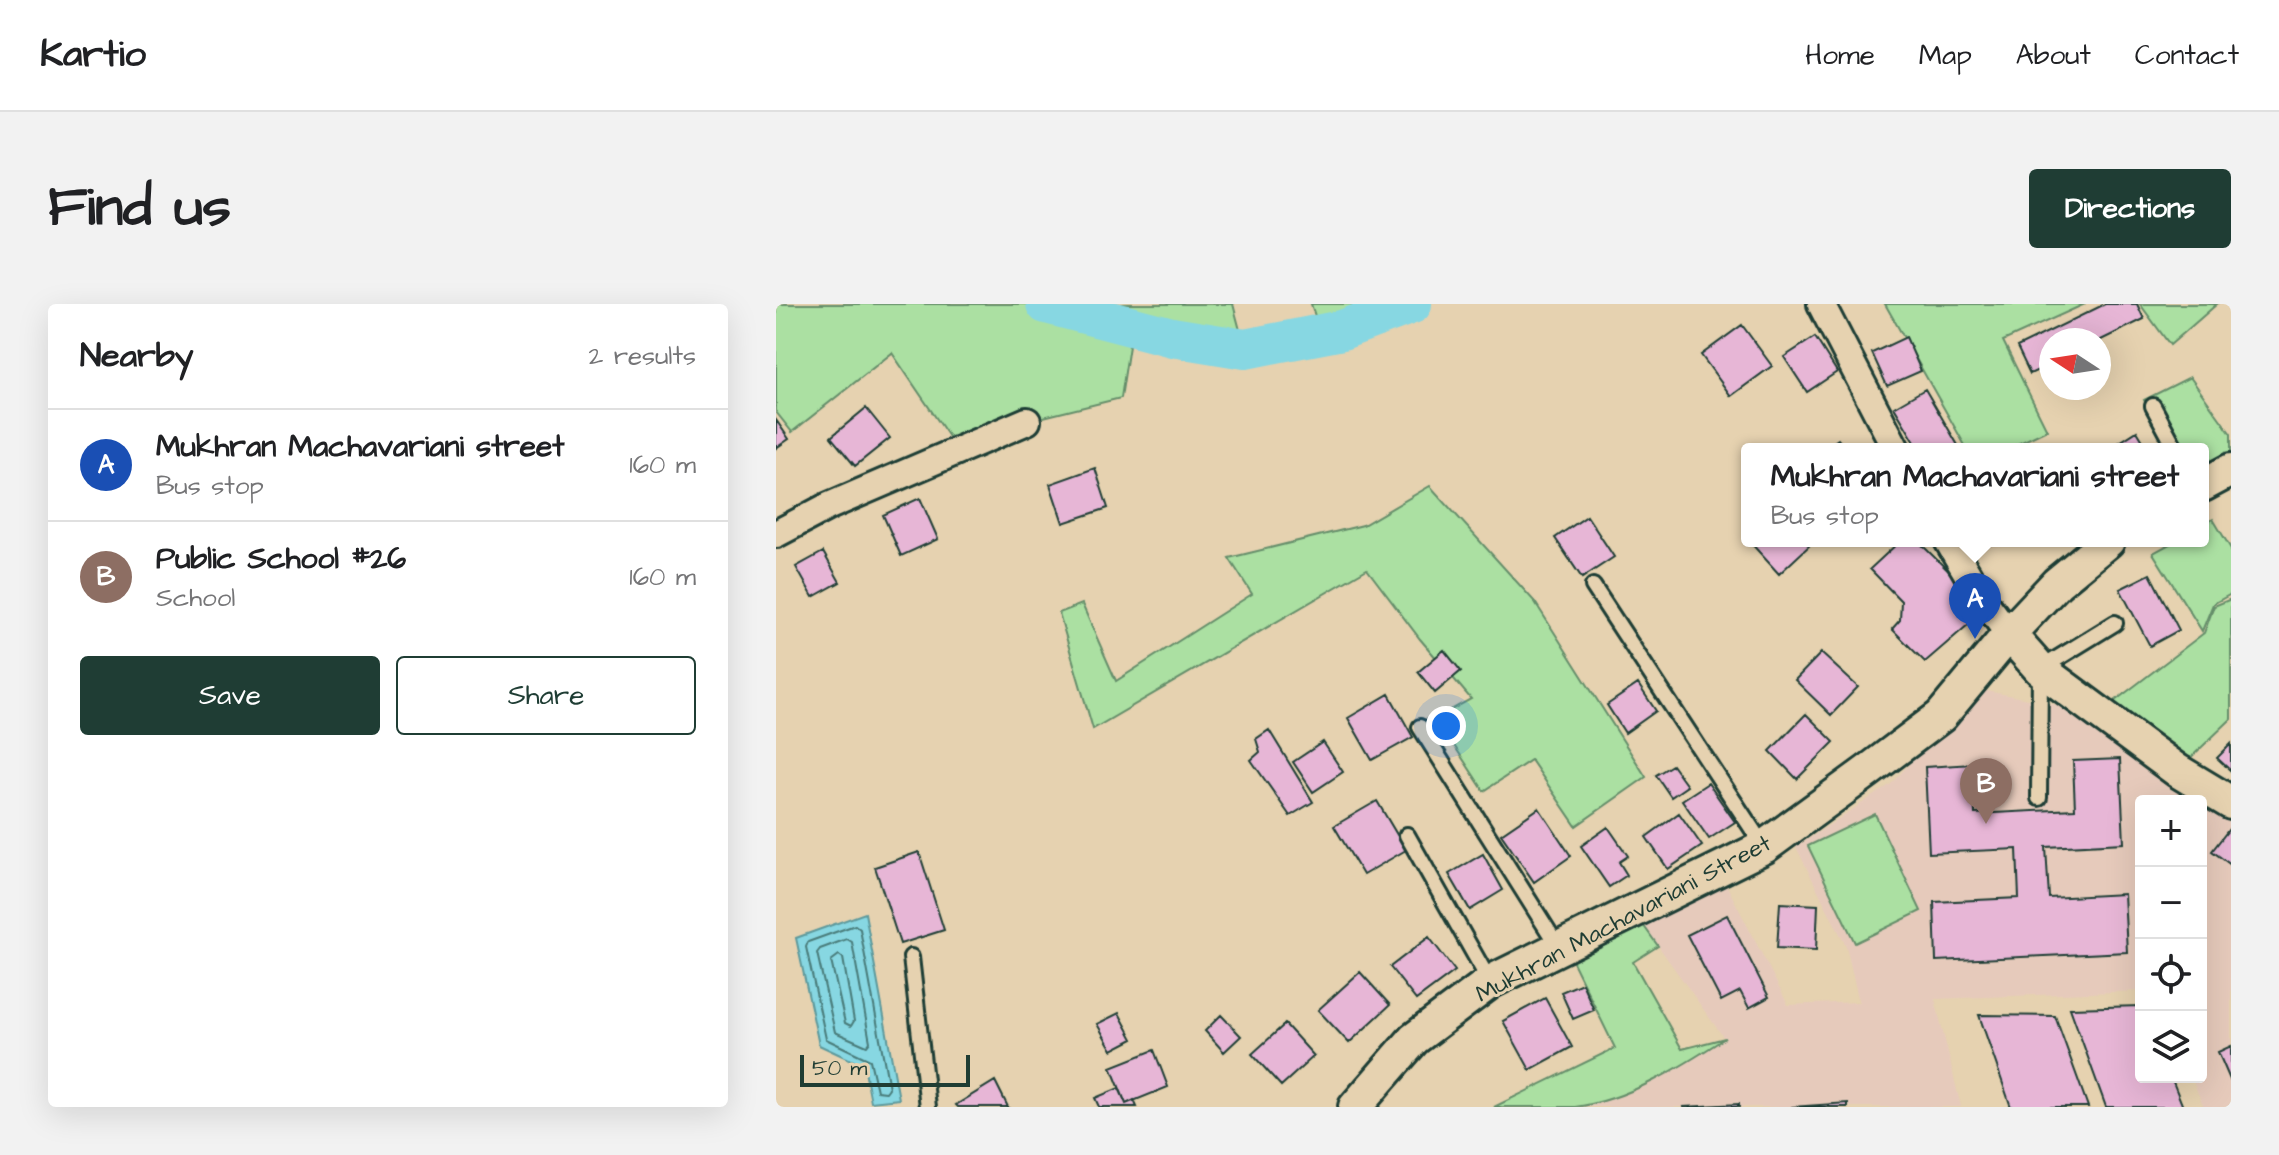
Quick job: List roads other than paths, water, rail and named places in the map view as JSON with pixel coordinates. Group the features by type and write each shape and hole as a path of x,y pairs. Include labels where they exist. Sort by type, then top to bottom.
{"street":[{"path":"1821,304 1893,443"},
{"path":"776,534 829,506 1027,421"},
{"path":"2209,482 2231,470"},
{"path":"1952,547 1981,597 2040,669 2178,771 2231,803"},
{"name":"Mukhran Machavariani Street","path":"1355,1107 1414,1039 1490,982 1764,847 1941,716 2009,634 2057,583 2101,547"}],"lane":[{"path":"2153,406 2173,443"},
{"path":"1593,586 1764,847"},
{"path":"2039,798 2040,669 2115,623"},
{"path":"1420,727 1559,948"},
{"path":"1407,835 1490,982"},
{"path":"911,957 928,1107"}],"water":[{"path":"865,913 899,1099 871,1102 864,1066 819,1045 796,938"}],"waterway":[{"path":"1046,304 1172,337 1245,349 1342,330 1412,304"}],"place":[{"name":"Mukhran Machavariani street","path":"1975,639"},
{"name":"Public School #26","path":"1986,824"}]}
